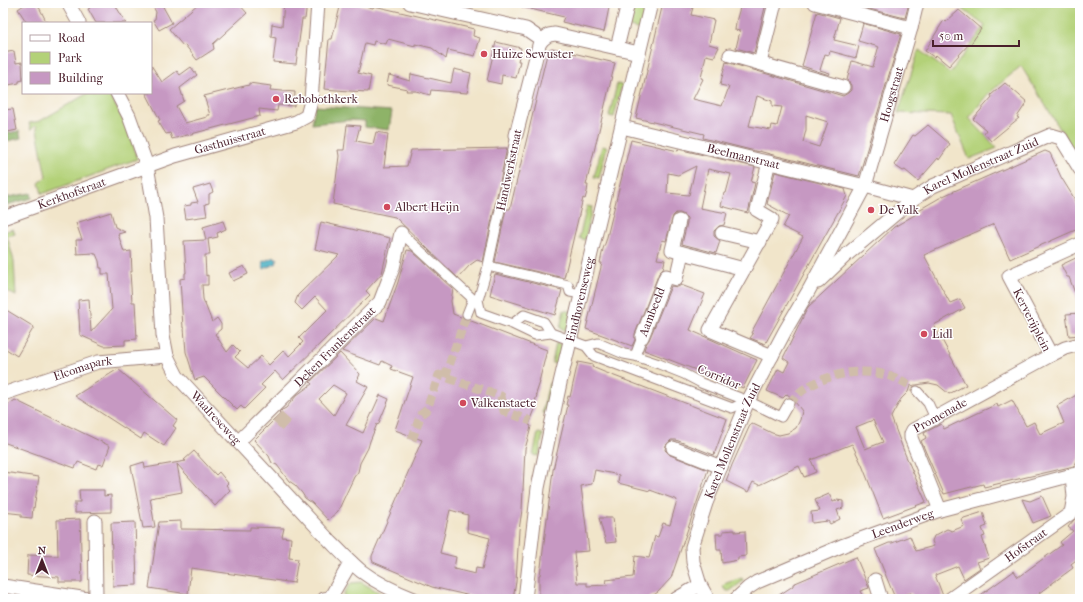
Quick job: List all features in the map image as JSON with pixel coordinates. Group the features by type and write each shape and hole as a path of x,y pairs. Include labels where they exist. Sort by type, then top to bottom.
{"street":[{"path":"68,3 78,22"},
{"name":"Gasthuisstraat","path":"147,166 296,122 307,116 311,101 318,3"},
{"path":"410,3 526,29 542,40 549,35 555,34 639,53"},
{"path":"617,48 628,3"},
{"name":"Eindhovenseweg","path":"525,599 538,488 560,383 651,3"},
{"path":"760,63 775,3"},
{"path":"815,3 911,28"},
{"name":"Hoogstraat","path":"865,186 911,28 916,3"},
{"name":"Handwerkstraat","path":"467,314 475,300 488,266 523,105 539,45 542,40"},
{"path":"730,55 843,87"},
{"name":"Waalreseweg","path":"118,94 140,142 147,166 156,218 163,335 166,356 177,376 351,562 379,582 414,599"},
{"name":"Beelmanstraat","path":"622,127 865,186"},
{"name":"Karel Mollenstraat Zuid","path":"809,290 844,257 913,199 933,186 1051,135 1061,138 1080,169"},
{"path":"769,162 757,210 772,219 710,330 772,356"},
{"name":"Kerkhofstraat","path":"3,218 147,166"},
{"name":"Karel Mollenstraat Zuid","path":"708,599 700,585 693,562 692,547 706,503 748,401 865,186 913,199"},
{"path":"679,221 672,250 744,269"},
{"name":"Corridor","path":"401,233 475,300 481,313 512,324 536,335 551,332 586,346 594,356 732,408 748,401"},
{"name":"Deken Frankenstraat","path":"238,442 274,413 380,302 394,268 401,233"},
{"path":"722,233 760,242"},
{"name":"Kerverijplein","path":"978,394 1051,355 1009,276 1080,244"},
{"name":"Aambeeld","path":"635,356 666,276 676,279 682,253"},
{"path":"488,266 568,285 570,292 582,294"},
{"name":"Corridor","path":"512,324 524,315 544,322 551,332"},
{"name":"Corridor","path":"586,346 598,343 624,354 635,356 684,374 701,383 748,401"},
{"path":"1051,355 1065,348 1080,344"},
{"path":"617,365 624,354"},
{"name":"Elcomapark","path":"3,394 98,362 166,356"},
{"path":"657,380 658,364"},
{"path":"917,392 928,403 935,418"},
{"name":"Promenade","path":"940,510 911,434 915,428 978,394"},
{"path":"748,401 781,417 789,403"},
{"path":"673,448 721,467"},
{"name":"Leenderweg","path":"736,599 748,588 769,577 850,542 940,510 1076,474"},
{"name":"Hofstraat","path":"950,599 1071,513 1076,474"},
{"path":"96,521 96,599"},
{"path":"328,599 351,562"},
{"path":"875,580 881,599"},
{"path":"676,599 700,585"},
{"path":"3,586 88,599"}],"green space":[{"path":"632,3 648,3 641,30 626,26"},
{"path":"925,3 1080,3 1080,161 1021,66 987,95 969,118 997,148 969,159 951,115 898,113 919,50 950,73 985,26 957,5"},
{"path":"617,84 622,85 614,117 609,116"},
{"path":"86,94 110,94 129,133 137,159 42,194 39,183 46,177 36,125 31,130 29,123 40,121"},
{"path":"315,106 392,111 389,130 365,127 365,121 350,120 312,124"},
{"path":"19,131 21,138 3,142 3,134"},
{"path":"602,146 607,147 599,178 594,177"},
{"path":"31,193 32,198 3,206 3,198"},
{"path":"587,206 592,207 585,240 579,238"},
{"path":"13,229 15,234 7,236 14,261 16,296 3,289 3,232"},
{"path":"564,310 573,312 568,331 560,328"},
{"path":"556,343 565,346 560,365 552,363"},
{"path":"549,383 555,384 548,414 542,413"},
{"path":"538,433 543,434 539,456 533,455"},
{"path":"742,578 743,581 730,591 724,589 723,586 726,583"},
{"path":"361,582 387,597 387,599 350,599 344,597 344,593 351,583"}],"water":[{"path":"274,257 278,260 276,261 277,263 264,269 262,262"}],"building":[{"path":"27,3 37,3 46,22 26,22 18,9"},
{"path":"88,3 114,3 125,22 95,22 88,9 90,8"},
{"path":"151,3 161,3 172,23 159,30 153,20 155,19 156,12"},
{"path":"199,3 238,3 247,13 213,44 214,49 197,60 169,29"},
{"path":"284,3 307,3 305,19 302,19 296,64 273,62 276,38 271,37 272,24 282,26"},
{"path":"341,3 352,3 373,8 374,6 474,29 473,36 480,38 475,56 448,50 446,59 432,48 415,44 415,46 388,39 386,44 374,41 373,45 365,43 358,73 371,76 368,92 324,89 329,39 332,39"},
{"path":"522,3 610,3 604,32 562,22 564,17 522,7"},
{"path":"663,3 694,3 691,15 714,20 709,44 719,47 714,57 706,55 701,78 703,79 693,99 722,106 729,87 720,85 726,62 843,96 851,90 851,85 847,80 852,61 873,67 879,47 858,41 862,23 901,34 859,176 703,138 704,134 636,118","holes":["757,96 772,101 772,106 782,107 777,126 772,125 771,130 749,126","806,115 828,122 819,147 803,142 806,130"]},
{"path":"746,3 766,3 754,53 736,48 740,31 735,30 736,22 741,4 746,5"},
{"path":"866,3 909,3 905,18 865,8"},
{"path":"959,10 981,29 970,45 969,44 949,66 936,55 934,57 925,51 944,20 946,22"},
{"path":"817,12 840,18 834,40 859,46 856,58 830,51 829,55 825,54 820,70 830,73 829,75 802,66"},
{"path":"496,42 521,48 516,78 502,75 501,84 487,81"},
{"path":"552,48 615,63 586,185 588,185 587,192 585,199 583,198 564,278 495,262 506,209 510,209 548,50"},
{"path":"14,51 16,63 22,62 22,80 19,81 19,83 3,86 3,53"},
{"path":"152,67 162,82 177,71 180,75 191,67 197,75 180,88 184,101 176,106 185,123 210,115 204,96 249,85 249,83 271,86 270,90 295,92 294,106 278,105 277,111 259,109 260,116 172,139 170,133 166,134 158,121 160,120 147,94 152,94"},
{"path":"454,69 471,73 467,93 431,90 430,95 416,91 406,91 407,89 387,85 389,75 410,81 411,74 451,83"},
{"path":"1005,83 1027,102 1017,117 1019,118 991,141 984,133 986,130 973,119 992,97 991,95"},
{"path":"13,109 17,130 3,133 3,110"},
{"path":"347,125 360,126 356,141 373,144 376,132 388,134 384,167 407,166 411,150 507,148 483,262 477,260 458,278 395,217 333,204 339,156 338,150 344,150"},
{"path":"928,125 950,144 939,160 938,158 918,181 905,170 903,171 894,165 913,135 915,136"},
{"path":"631,140 678,151 678,149 755,167 751,182 755,183 748,213 721,206 731,174 708,169 700,208 727,213 724,225 719,226 714,231 714,236 720,241 716,253 682,244 687,218 680,213 676,213 673,216 666,241 662,240 657,259 665,260 663,269 659,273 635,334 635,340 632,346 586,329","holes":["696,166 689,195 667,193 668,173 678,175"]},
{"path":"1045,151 1050,153 1061,177 1074,198 1080,212 1080,228 1010,259 994,224 924,255 950,303 960,299 965,308 934,325 966,385 949,394 938,385 929,383 910,386 908,392 901,399 891,417 926,502 883,518 852,444 811,460 816,472 804,477 799,466 759,485 753,482 748,492 726,481 751,423 779,435 788,433 796,428 800,420 802,411 792,398 787,394 783,398 767,391 778,369 784,372 789,362 783,358 808,307 894,227 918,213 917,211 943,196","holes":["873,420 883,442 865,449 856,427"]},
{"path":"775,172 845,189 847,196 765,344 750,338 753,334 751,333 803,237 783,227 789,216 767,204"},
{"path":"210,184 213,192 209,194 209,203 205,204 207,216 186,219 184,206 198,202 193,189"},
{"path":"111,212 115,227 125,232 118,234 124,252 131,251 132,272 130,272 132,302 135,302 137,339 125,340 125,345 104,346 80,335 78,300 89,299 91,332 112,309 109,274 102,274 102,268 100,268 96,254 77,254 76,240 82,240 76,223"},
{"path":"223,221 226,229 217,233 218,237 208,239 210,255 205,255 208,285 202,285 203,299 212,322 217,318 221,324 221,329 215,334 227,352 233,345 240,352 235,357 248,368 261,356 269,365 284,350 289,356 303,342 299,338 327,310 315,297 302,310 295,303 298,295 339,255 315,249 321,222 390,238 382,273 366,291 370,295 283,380 275,371 261,385 265,388 244,409 241,406 237,410 204,377 195,380 186,352 183,328 180,279 185,278 186,273 184,241 206,240 203,227"},
{"path":"407,250 412,251 453,289 451,301 453,314 547,350 536,394 534,405 535,409 529,425 531,426 525,449 522,510 519,530 516,582 513,599 475,599 475,597 432,587 373,562 372,556 422,440 395,430 413,377 391,369 392,366 382,361 380,365 342,351 376,318 384,321 398,282","holes":["450,510 468,515 467,532 490,538 482,569 476,568 475,574 454,569 456,557 440,553"]},
{"path":"1080,256 1079,304 1069,277 1067,277 1061,265"},
{"path":"244,266 248,274 233,281 229,273"},
{"path":"495,274 562,290 555,315 490,295"},
{"path":"681,285 705,294 690,330 757,360 743,388 644,350 671,286 678,287"},
{"path":"3,308 34,327 17,356 3,347"},
{"path":"1080,313 1080,335 1069,336 1066,314"},
{"path":"340,353 360,374 357,381 368,387 346,425 363,433 380,395 389,399 360,463 358,472 354,477 338,511 328,520 312,503 305,498 295,485 289,481 277,465 272,463 269,456 254,440 297,395 312,384 310,382","holes":["333,385 346,393 334,415 319,399"]},
{"path":"578,362 593,365 592,367 604,372 727,419 714,455 676,440 671,440 666,445 665,450 670,455 708,470 671,578 658,592 648,599 539,599 539,575 553,470 568,405 566,405 568,396 570,397","holes":["595,470 619,475 618,483 650,490 677,500 670,525 663,523 658,537 655,536 649,558 635,556 633,577 606,580 607,585 587,586 587,583 577,583 574,552 589,551 581,486 592,484"]},
{"path":"118,369 177,420 173,426 176,428 164,446 144,433 141,439 75,396"},
{"path":"1080,393 1080,456 1074,466 984,487 983,484 944,494 921,441 926,438 924,433 941,424 944,429 997,404 998,407 1012,400 1026,426 1034,422 1040,434 1064,423 1057,406"},
{"path":"15,400 110,446 103,465 98,464 96,469 78,462 75,468 3,442 3,409"},
{"path":"194,451 216,475 219,472 228,483 226,485 230,490 215,506 177,464 182,492 150,498 155,527 143,528 131,466 144,462 145,468 186,461 184,460"},
{"path":"3,472 39,477 32,518 21,517 21,514 3,512 7,488 3,487"},
{"path":"79,490 104,490 104,496 111,495 111,512 75,513 75,502 80,502"},
{"path":"829,494 833,502 837,500 843,501 843,508 837,510 840,519 830,524 828,521 812,523 811,512 820,511 815,500"},
{"path":"1042,496 1051,516 1033,523 1022,499 1030,501"},
{"path":"983,512 987,526 982,528 985,536 982,537 989,558 977,562 980,568 964,579 958,566 935,575 943,596 942,599 914,599 911,593 895,598 875,549 910,536 916,551 934,546 932,541 934,536 947,529 952,531 964,526 961,519"},
{"path":"1080,513 1080,557 1071,564 1073,568 1039,593 1043,599 975,599 1014,571 1018,577 1062,545 1060,542 1073,531 1068,527"},
{"path":"599,518 613,518 616,542 606,543"},
{"path":"80,519 82,582 59,582 59,577 27,575 28,555 58,556 57,520"},
{"path":"181,521 181,529 250,530 250,527 284,528 282,537 291,538 289,558 298,559 294,583 191,568 188,594 149,588 159,522"},
{"path":"135,522 137,585 113,586 111,523"},
{"path":"735,530 735,532 745,531 746,556 738,557 738,560 722,563 721,550 717,550 716,534 723,534 723,531"},
{"path":"856,557 869,588 860,591 864,599 773,599 793,586 793,584"}],"tunnel":[{"path":"445,377 467,314"},
{"path":"789,403 803,390 826,378 853,372 880,373 904,382 917,391"},
{"path":"412,440 421,414 427,409 439,375 501,396 504,411 531,421"},
{"path":"277,417 289,428"}],"place":[{"name":"Huize Sewuster","path":"484,54"},
{"name":"Rehobothkerk","path":"276,99"},
{"name":"Albert Heijn","path":"387,207"},
{"name":"De Valk","path":"871,210"},
{"name":"Lidl","path":"924,334"},
{"name":"Valkenstaete","path":"463,403"}]}
